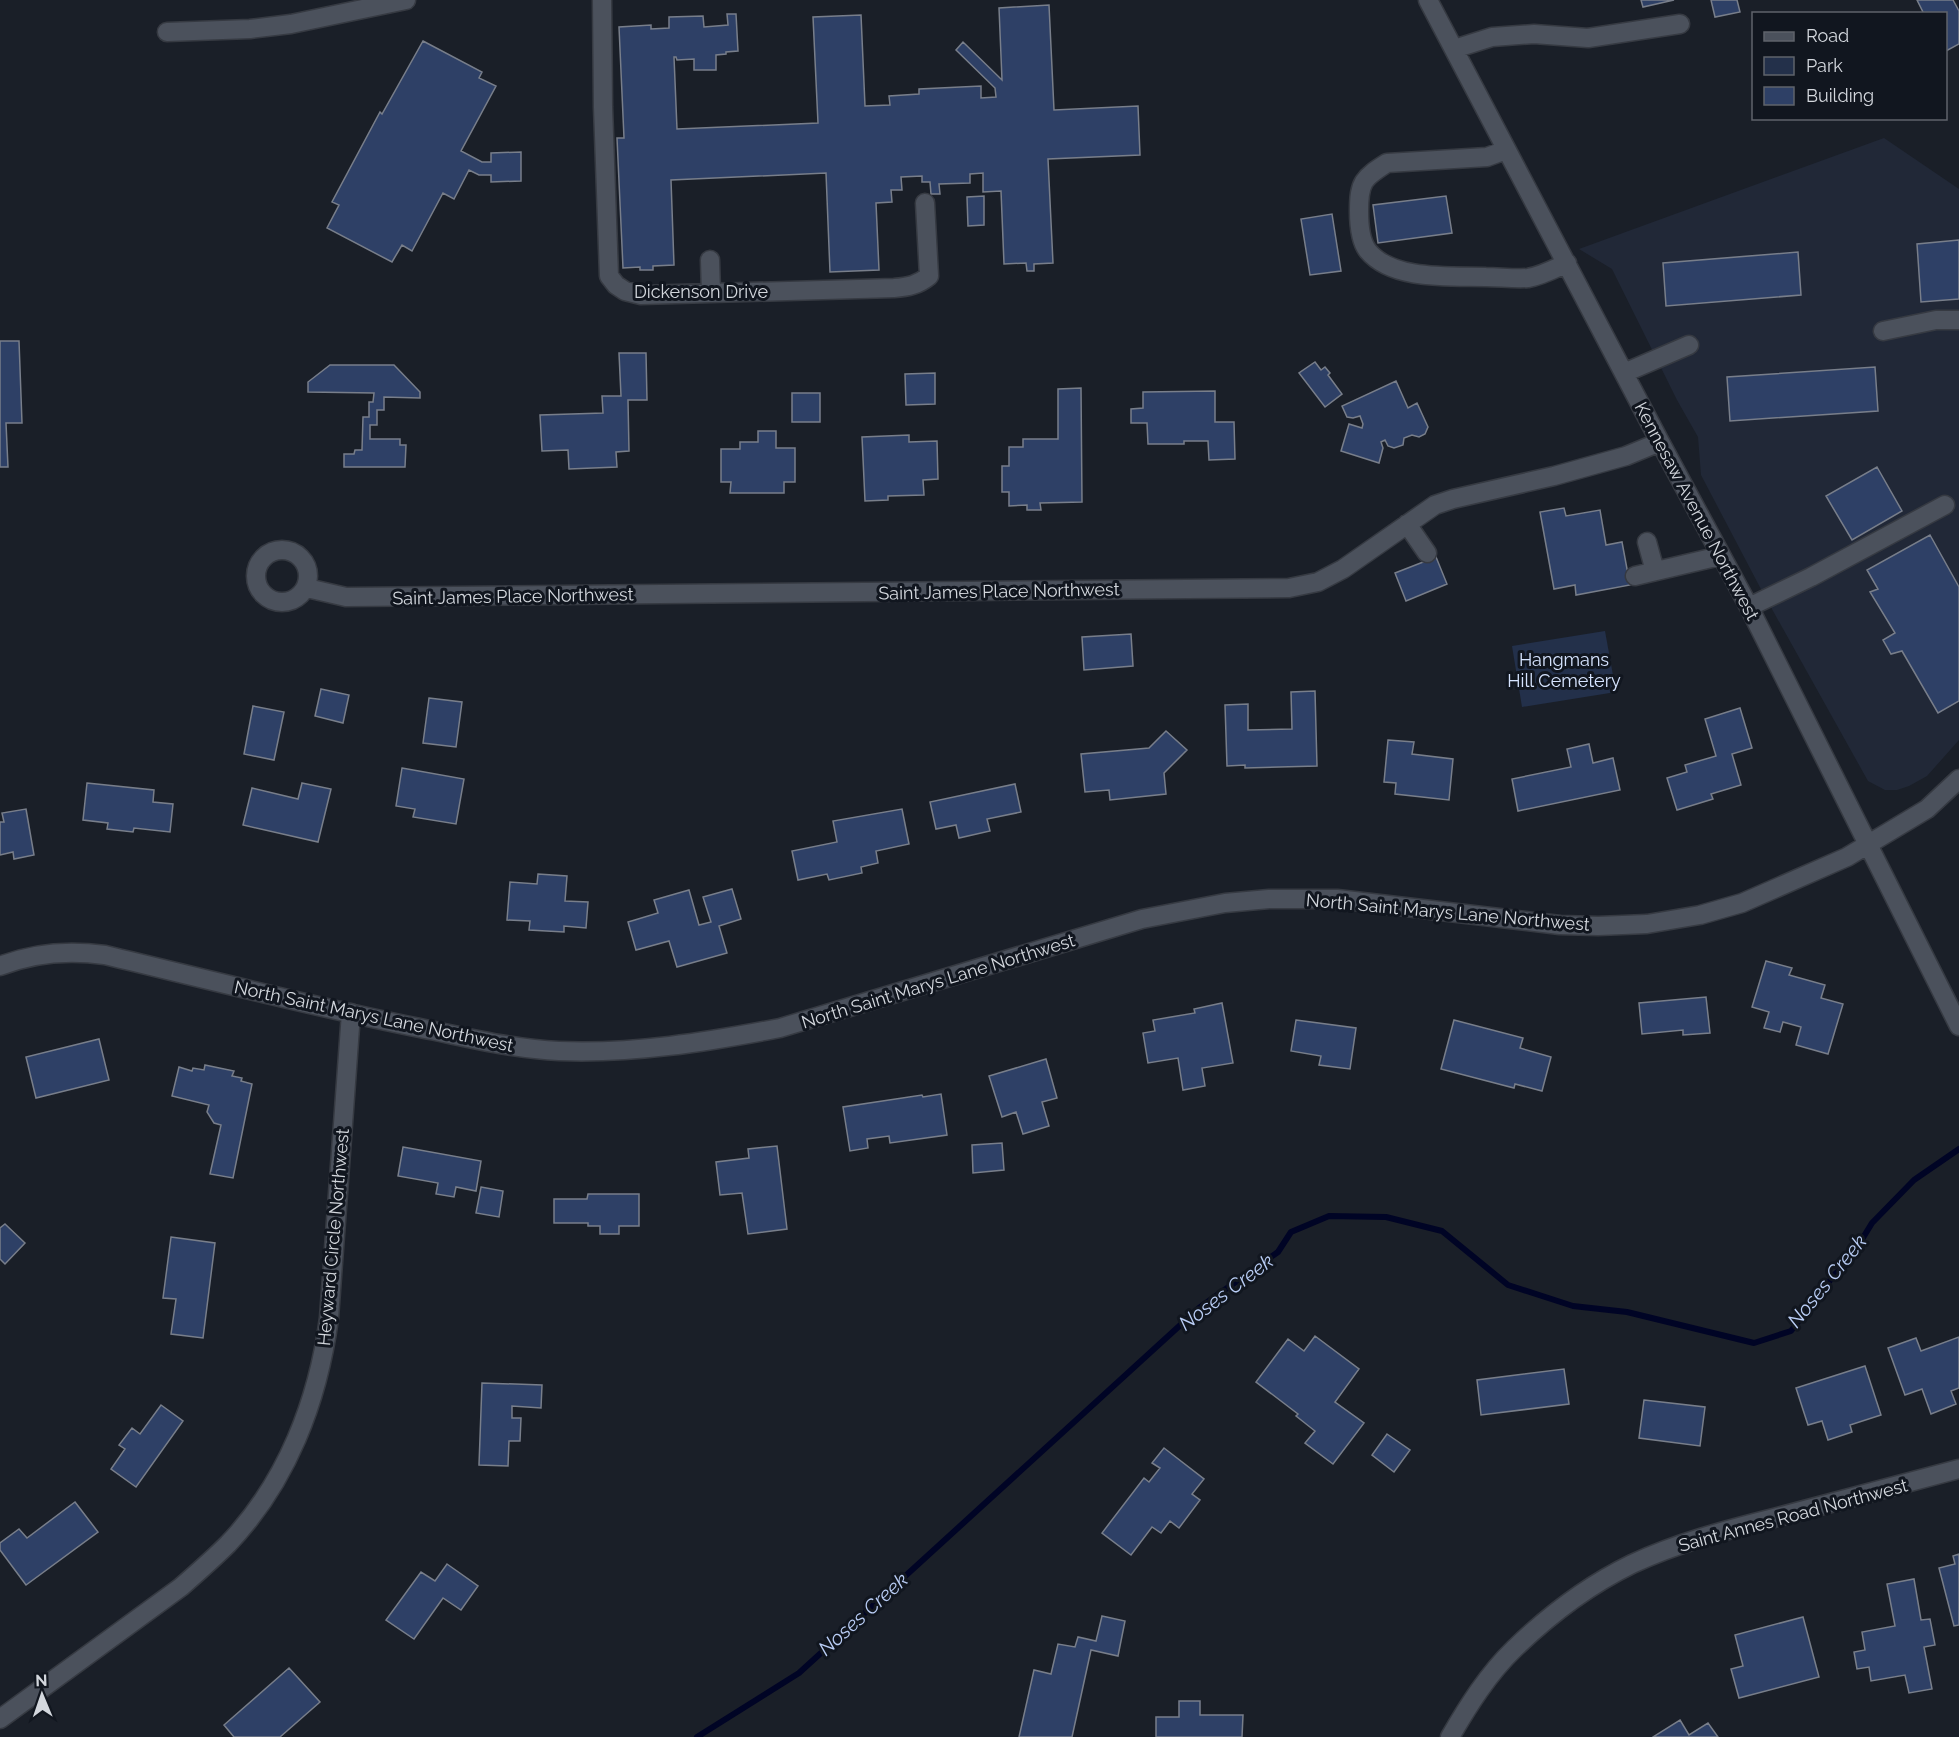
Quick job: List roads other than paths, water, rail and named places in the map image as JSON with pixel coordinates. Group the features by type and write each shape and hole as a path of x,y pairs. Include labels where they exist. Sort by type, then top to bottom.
{"street":[{"path":"167,32 250,29 291,24 406,0"},
{"name":"Dickenson Drive","path":"602,0 609,276 625,291 641,295 908,287 920,283 928,276 925,203"},
{"name":"Kennesaw Avenue Northwest","path":"1428,0 1749,607 1959,1026"},
{"path":"1454,49 1492,37 1534,34 1588,38 1680,24"},
{"path":"1506,150 1487,157 1387,163 1375,171 1360,188 1359,218 1367,250 1396,269 1434,276 1528,278 1567,263"},
{"path":"710,260 711,293"},
{"path":"1882,331 1936,320 1959,320"},
{"path":"1624,373 1689,345"},
{"name":"Saint James Place Northwest","path":"307,588 346,597 1290,588 1318,582 1343,569 1435,505 1626,456 1660,442"},
{"path":"1749,607 1811,577 1945,505"},
{"path":"1407,524 1427,553"},
{"path":"1647,542 1655,571"},
{"path":"1635,576 1720,556"},
{"name":"North Saint Marys Lane Northwest","path":"0,966 37,955 61,952 105,955 351,1013 516,1047 558,1051 602,1051 665,1047 780,1028 1142,919 1188,909 1269,899 1313,898 1365,901 1560,925 1647,924 1700,915 1742,903 1847,857 1927,809 1959,779"},
{"name":"Heyward Circle Northwest","path":"0,1719 181,1587 207,1564 229,1542 263,1500 285,1464 307,1415 325,1347 331,1295 351,1013"},
{"name":"Saint Annes Road Northwest","path":"1450,1737 1485,1682 1512,1650 1542,1623 1580,1595 1630,1565 1682,1544 1731,1529 1959,1470"}],"waterway":[{"name":"Noses Creek","path":"697,1737 799,1673 1199,1308 1278,1252 1291,1232 1329,1216 1386,1217 1442,1231 1508,1285 1573,1306 1627,1312 1754,1343 1791,1331 1835,1274 1847,1264 1872,1223 1914,1180 1959,1149"}],"park label":[{"name":"Hangmans Hill Cemetery","path":"1564,669"}]}
